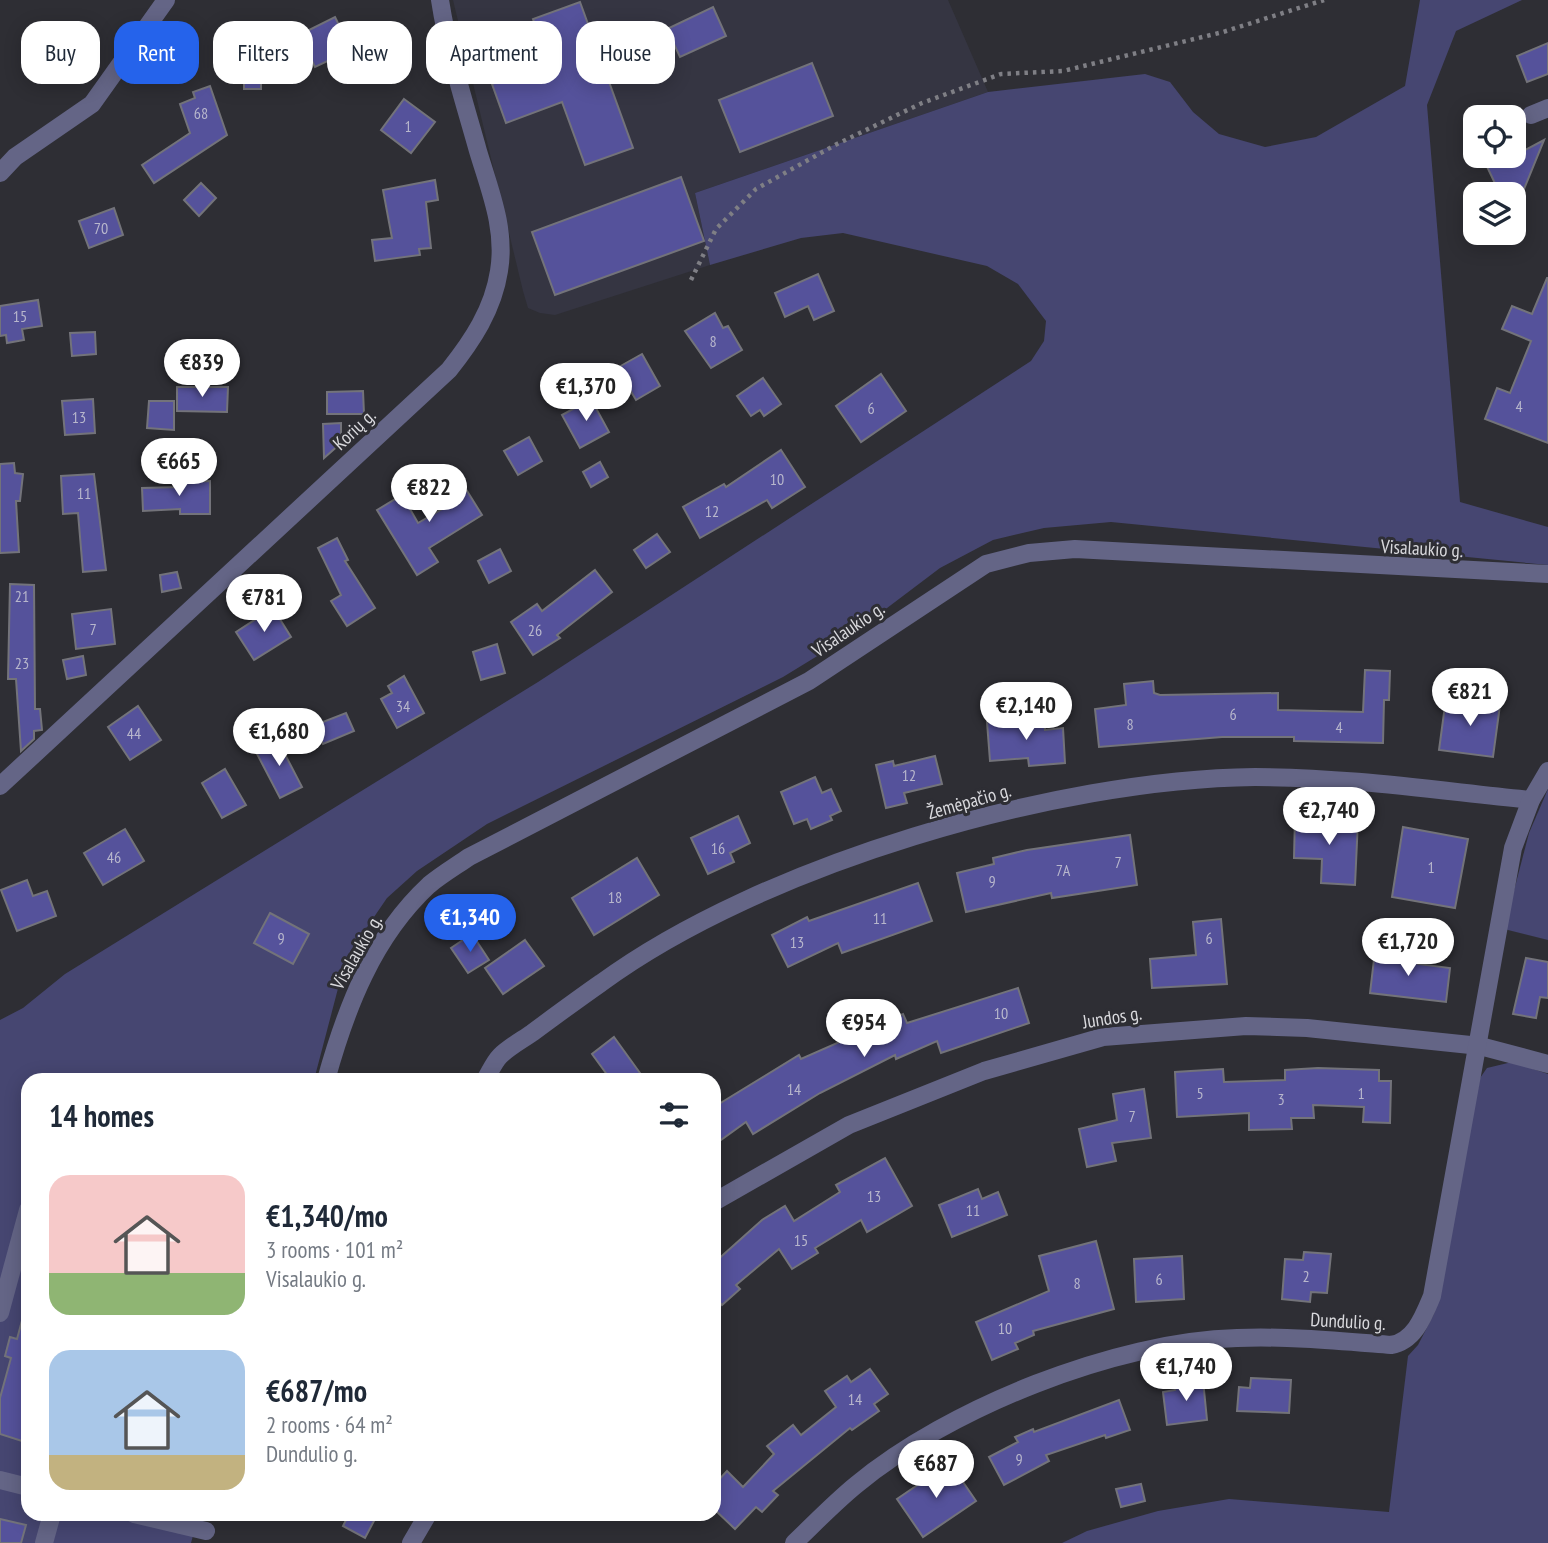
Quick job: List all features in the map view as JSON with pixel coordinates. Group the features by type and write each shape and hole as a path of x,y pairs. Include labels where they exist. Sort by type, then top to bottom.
{"street":[{"path":"0,173 15,157 92,104 166,0"},
{"name":"Korių g.","path":"0,786 449,370 475,338 490,307 499,271 501,230 447,43 440,0"},
{"path":"1531,115 1548,108"},
{"name":"Visalaukio g.","path":"328,1073 342,1023 365,972 393,927 429,885 469,857 809,681 986,564 1029,553 1075,549 1548,575"},
{"name":"Dundulio g.","path":"794,1543 856,1484 922,1440 974,1411 1073,1370 1183,1344 1235,1338 1401,1343 1418,1325 1432,1296 1480,1046 1513,848 1531,800 1548,771"},
{"name":"Žemėpačio g.","path":"489,1073 500,1056 625,965 689,928 760,894 843,862 1009,811 1093,793 1254,777 1346,781 1531,800"},
{"name":"Jundos g.","path":"721,1198 849,1125 984,1071 1103,1037 1246,1026 1371,1033 1480,1046 1548,1064"},
{"path":"0,1313 21,1236"},
{"path":"0,1480 21,1486"},
{"path":"44,1543 50,1521"},
{"path":"168,1521 207,1529"},
{"path":"411,1543 424,1521"}],"path":[{"path":"691,280 716,229 756,189 837,144 922,103 1001,74 1063,71 1223,32 1324,0"}],"shaded area":[{"path":"453,0 948,0 988,92 695,193 710,265 555,315 540,313 528,308 523,291 473,84 562,84 562,21 458,21"},
{"path":"1420,0 1522,0 1456,31 1427,105 1460,502 1548,527 1548,565 1111,522 1044,528 993,540 940,568 850,636 783,677 487,824 417,871 387,898 346,958 316,1073 21,1073 21,1521 197,1521 191,1543 0,1543 0,1020 23,1008 65,974 538,682 1031,361 1044,341 1046,321 1018,284 987,266 843,233 801,238 710,265 695,193 988,92 1145,74 1170,82 1193,112 1219,134 1265,147 1316,137 1405,86"},
{"path":"1548,789 1548,940 1504,929 1529,833"},
{"path":"1512,1062 1548,1074 1548,1543 1062,1543 1087,1531 1158,1511 1229,1499 1389,1512 1408,1356 1418,1345 1434,1314 1480,1078 1487,1068"}],"building":[{"path":"580,2 587,21 576,21 576,84 610,84 633,148 585,165 562,102 506,123 492,84 562,84 562,21 533,19"},
{"path":"713,7 726,36 680,57 675,46 675,25"},
{"path":"327,21 327,61 315,67 313,63 313,28"},
{"path":"1548,43 1548,74 1527,82 1517,56"},
{"path":"812,63 833,116 740,152 719,100"},
{"path":"244,84 261,84 261,89 244,89"},
{"path":"210,86 227,135 154,183 142,165 190,133 180,104 195,98 193,92"},
{"path":"404,99 435,122 411,153 381,130"},
{"path":"1544,140 1526,184 1526,182 1494,182 1488,168 1526,168 1526,150"},
{"path":"681,177 704,241 555,295 532,232"},
{"path":"435,180 438,200 426,202 431,248 419,249 420,255 375,261 372,240 392,238 383,190"},
{"path":"201,183 216,198 199,216 184,200"},
{"path":"114,208 123,235 89,248 79,221"},
{"path":"818,274 834,311 814,320 808,306 785,317 775,293"},
{"path":"1547,278 1548,443 1485,419 1497,388 1510,393 1531,341 1502,329 1512,306 1532,314"},
{"path":"38,300 42,326 22,329 24,340 7,343 6,335 0,336 0,306"},
{"path":"715,313 723,328 728,326 742,350 711,368 685,331"},
{"path":"95,332 96,354 72,356 70,333"},
{"path":"642,354 660,386 636,400 617,368"},
{"path":"881,374 906,411 861,442 836,406"},
{"path":"763,378 781,404 764,416 760,410 751,416 737,396"},
{"path":"177,387 228,387 227,412 177,411"},
{"path":"363,391 364,414 327,414 327,392"},
{"path":"93,399 95,433 65,435 62,401"},
{"path":"591,399 609,432 580,448 562,415"},
{"path":"149,401 174,401 174,430 147,428"},
{"path":"341,423 341,443 324,458 323,424"},
{"path":"529,437 542,461 518,475 504,451"},
{"path":"781,450 805,487 772,508 767,500 700,538 683,507 724,484 726,487"},
{"path":"600,462 608,477 591,487 583,472"},
{"path":"14,463 15,473 23,474 20,501 16,501 19,552 0,553 0,464"},
{"path":"94,474 106,570 83,572 78,513 63,514 61,476"},
{"path":"459,478 482,515 429,548 438,562 417,575 377,510 402,495 418,523 449,505 440,489"},
{"path":"210,481 210,514 180,514 180,509 143,511 142,488 180,487 180,482"},
{"path":"657,534 670,552 646,568 634,550"},
{"path":"337,538 348,560 345,561 375,608 347,626 331,601 341,595 318,548"},
{"path":"500,549 511,571 489,583 478,561"},
{"path":"595,570 612,592 557,635 560,638 533,655 511,622 537,604 542,611"},
{"path":"177,572 181,588 162,592 160,575"},
{"path":"10,584 34,585 35,709 40,709 42,730 34,731 34,739 21,751 16,679 8,679"},
{"path":"273,608 291,637 254,660 236,632"},
{"path":"111,609 115,644 76,649 72,614"},
{"path":"497,644 505,673 481,680 473,652"},
{"path":"83,656 86,675 67,679 63,660"},
{"path":"1365,670 1390,671 1389,700 1384,700 1383,743 1294,741 1294,737 1222,737 1099,747 1095,709 1126,705 1124,684 1153,681 1154,693 1160,695 1278,693 1278,710 1363,712"},
{"path":"404,676 424,713 397,728 381,699 392,693 388,686"},
{"path":"1446,698 1500,705 1493,757 1439,750"},
{"path":"138,706 161,740 130,760 108,727"},
{"path":"346,713 354,731 323,744 315,725"},
{"path":"1044,718 1045,730 1063,728 1065,763 1029,766 1028,758 990,761 987,722"},
{"path":"277,739 302,787 280,798 255,750"},
{"path":"935,756 942,784 904,793 907,803 886,808 876,765 893,761 894,766"},
{"path":"225,769 246,805 222,818 202,783"},
{"path":"815,777 822,793 831,789 841,811 830,816 832,820 811,829 807,819 794,824 781,792"},
{"path":"738,816 750,843 730,853 734,862 708,874 691,838"},
{"path":"1295,817 1358,820 1355,885 1321,883 1322,859 1294,858"},
{"path":"1403,827 1468,839 1455,908 1392,897"},
{"path":"125,829 144,861 103,885 84,853"},
{"path":"1130,835 1137,885 1052,898 1051,893 966,912 957,873 994,864 993,858 1027,850"},
{"path":"637,858 659,895 594,935 572,898"},
{"path":"27,880 33,896 47,891 56,916 17,931 1,890"},
{"path":"918,883 932,921 842,953 838,943 788,967 772,935 807,917 809,921"},
{"path":"270,913 309,934 293,964 254,943"},
{"path":"1221,919 1227,984 1152,988 1150,959 1196,955 1193,922"},
{"path":"472,934 489,960 468,973 451,948"},
{"path":"525,940 544,966 503,994 485,968"},
{"path":"1375,951 1419,956 1418,964 1450,968 1446,1002 1370,993"},
{"path":"1526,958 1548,962 1548,998 1540,997 1536,1018 1513,1014"},
{"path":"1018,988 1029,1023 941,1053 937,1041 896,1059 895,1055 820,1093 753,1134 746,1122 721,1140 721,1103 799,1055 801,1059 903,1014 907,1023"},
{"path":"614,1037 640,1073 606,1073 592,1054"},
{"path":"1223,1069 1224,1082 1285,1080 1285,1070 1379,1070 1379,1081 1391,1081 1390,1123 1363,1122 1364,1107 1313,1105 1314,1118 1291,1118 1292,1129 1249,1130 1249,1113 1177,1117 1175,1072"},
{"path":"1144,1089 1151,1138 1112,1143 1116,1161 1087,1167 1079,1129 1117,1120 1113,1094"},
{"path":"885,1158 912,1206 867,1232 861,1220 815,1248 818,1253 792,1269 779,1249 736,1285 740,1289 722,1305 721,1257 762,1220 785,1206 794,1221 840,1192 836,1185"},
{"path":"978,1189 982,1199 998,1192 1007,1215 952,1237 939,1205"},
{"path":"1096,1241 1114,1309 1033,1331 1034,1335 1015,1343 1018,1349 992,1360 976,1322 1049,1291 1039,1256"},
{"path":"1304,1252 1331,1254 1327,1293 1311,1292 1310,1302 1282,1299 1285,1259 1303,1260"},
{"path":"1182,1256 1184,1299 1136,1302 1134,1259"},
{"path":"21,1324 21,1441 0,1434 0,1398 11,1358 5,1356 10,1337 17,1339"},
{"path":"870,1369 888,1394 874,1404 879,1411 852,1430 850,1428 773,1491 778,1495 762,1512 756,1507 735,1529 721,1516 721,1477 727,1471 743,1487 774,1454 767,1446 793,1425 801,1435 836,1407 825,1391 847,1376 851,1382"},
{"path":"1251,1378 1291,1380 1289,1413 1237,1411 1239,1387 1250,1388"},
{"path":"1203,1380 1207,1420 1167,1425 1163,1392 1175,1390 1174,1384"},
{"path":"1119,1400 1130,1430 1106,1438 1105,1435 1046,1455 1049,1461 1004,1485 989,1457 1018,1442 1015,1437"},
{"path":"950,1463 976,1501 923,1537 897,1499"},
{"path":"1141,1484 1145,1501 1121,1507 1116,1489"},
{"path":"0,1519 26,1525 21,1543 0,1543"},
{"path":"346,1521 374,1521 365,1538 343,1526"}]}
